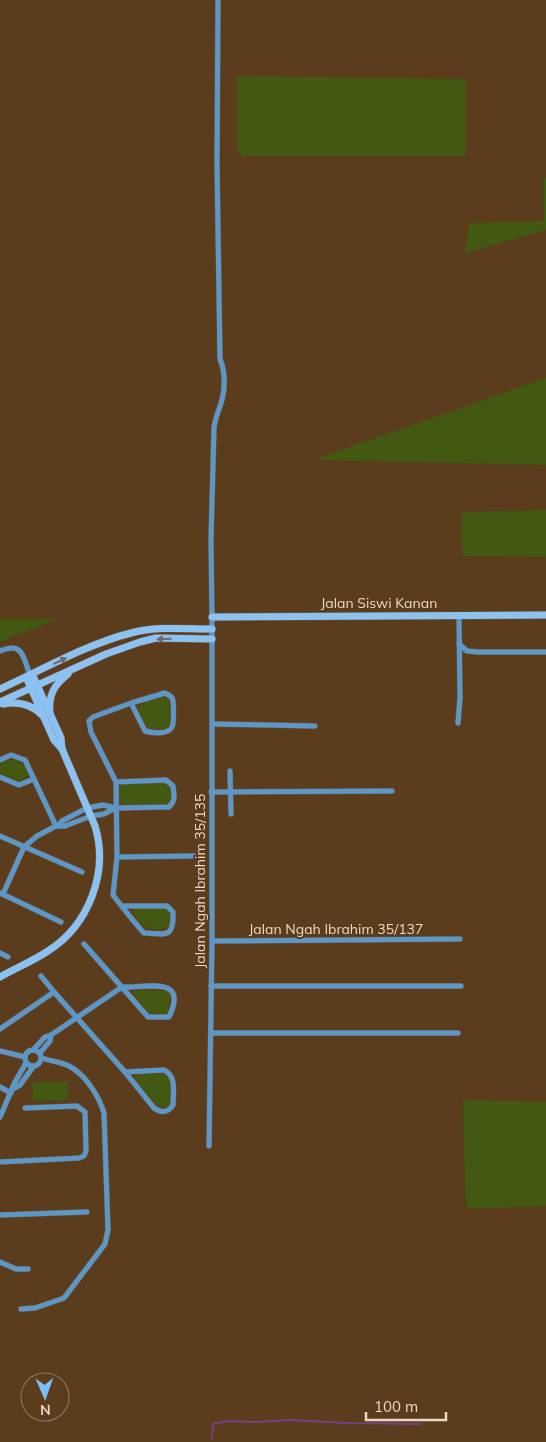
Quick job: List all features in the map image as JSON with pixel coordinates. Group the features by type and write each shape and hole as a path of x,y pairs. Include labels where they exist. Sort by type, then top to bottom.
{"street":[{"name":"Jalan Ngah Ibrahim 35/135","path":"209,1146 212,986 211,539 214,428 215,417 222,400 223,387 223,367 220,359 218,275 218,0"},
{"name":"Jalan Siswi Kanan","path":"212,617 546,615"},
{"path":"458,723 460,698 459,616"},
{"path":"0,689 107,641 132,632 155,629 212,629"},
{"path":"0,703 106,654 140,642 156,638 212,638"},
{"path":"459,644 467,650 477,652 546,652"},
{"path":"0,651 10,647 17,648 22,654 47,716 61,738 62,749 99,838 100,856 99,875 87,908 66,937 49,951 0,976"},
{"path":"47,716 52,691 58,682 76,668"},
{"path":"122,906 166,906 173,912 174,926 166,934 144,934 113,895 117,857 116,782 91,732 89,721 93,717 131,703 165,693 173,701 172,727 163,732 151,733 145,731 131,703"},
{"path":"0,703 15,702 30,706 47,716"},
{"path":"212,724 315,726"},
{"path":"0,760 11,755 25,760 57,826"},
{"path":"230,771 231,814"},
{"path":"0,777 19,785 34,779"},
{"path":"61,922 1,894 24,847 37,836 57,826 62,821 87,808 103,806 116,808 169,807 172,804 173,786 166,780 116,782"},
{"path":"211,792 392,791"},
{"path":"57,826 65,826 91,816 104,814 116,808"},
{"path":"0,836 82,872"},
{"path":"117,857 194,856"},
{"name":"Jalan Ngah Ibrahim 35/137","path":"212,940 460,939"},
{"path":"0,1117 15,1082 26,1063 25,1057 28,1052 33,1050 45,1037 51,1035 122,987 167,987 173,993 173,1009 169,1017 148,1017 122,987 84,944"},
{"path":"0,953 8,956"},
{"path":"41,976 154,1108 160,1112 168,1111 171,1108 173,1105 173,1078 170,1073 164,1070 125,1072"},
{"path":"212,986 461,986"},
{"path":"0,1029 54,992"},
{"path":"211,1033 458,1033"},
{"path":"12,1091 20,1085 33,1066 40,1063 41,1055 50,1041 51,1035"},
{"path":"21,1309 35,1308 64,1298 105,1244 108,1230 104,1113 101,1102 76,1070 33,1050"},
{"path":"0,1051 25,1057"},
{"path":"26,1063 33,1066"},
{"path":"0,1087 12,1091"},
{"path":"0,1162 79,1158 84,1156 86,1151 85,1112 82,1108 77,1106 25,1108"},
{"path":"0,1215 87,1212"},
{"path":"0,1262 16,1269 28,1269"}],"green space":[{"path":"237,76 466,79 466,156 243,156 237,151"},
{"path":"543,177 546,178 546,230 465,253 469,223 544,221"},
{"path":"546,378 546,465 313,460"},
{"path":"546,510 546,557 462,556 462,512"},
{"path":"0,619 57,619 0,642"},
{"path":"165,697 169,700 170,723 166,729 148,729 138,710 146,702"},
{"path":"13,759 24,765 28,773 28,776 19,781 0,773 0,765"},
{"path":"166,783 172,788 171,799 167,804 126,805 119,798 120,786 125,784"},
{"path":"136,908 167,909 170,913 171,924 166,928 160,929 143,925 135,916 133,910"},
{"path":"134,990 168,991 170,995 169,1011 165,1014 149,1013 133,994"},
{"path":"139,1074 165,1074 168,1077 170,1084 169,1106 164,1108 158,1106 135,1080 135,1076"},
{"path":"32,1082 68,1082 68,1100 33,1101"},
{"path":"463,1100 546,1102 546,1206 468,1209 465,1196"}],"waterway":[{"path":"212,1438 213,1424 227,1421 290,1420 420,1424"}]}
